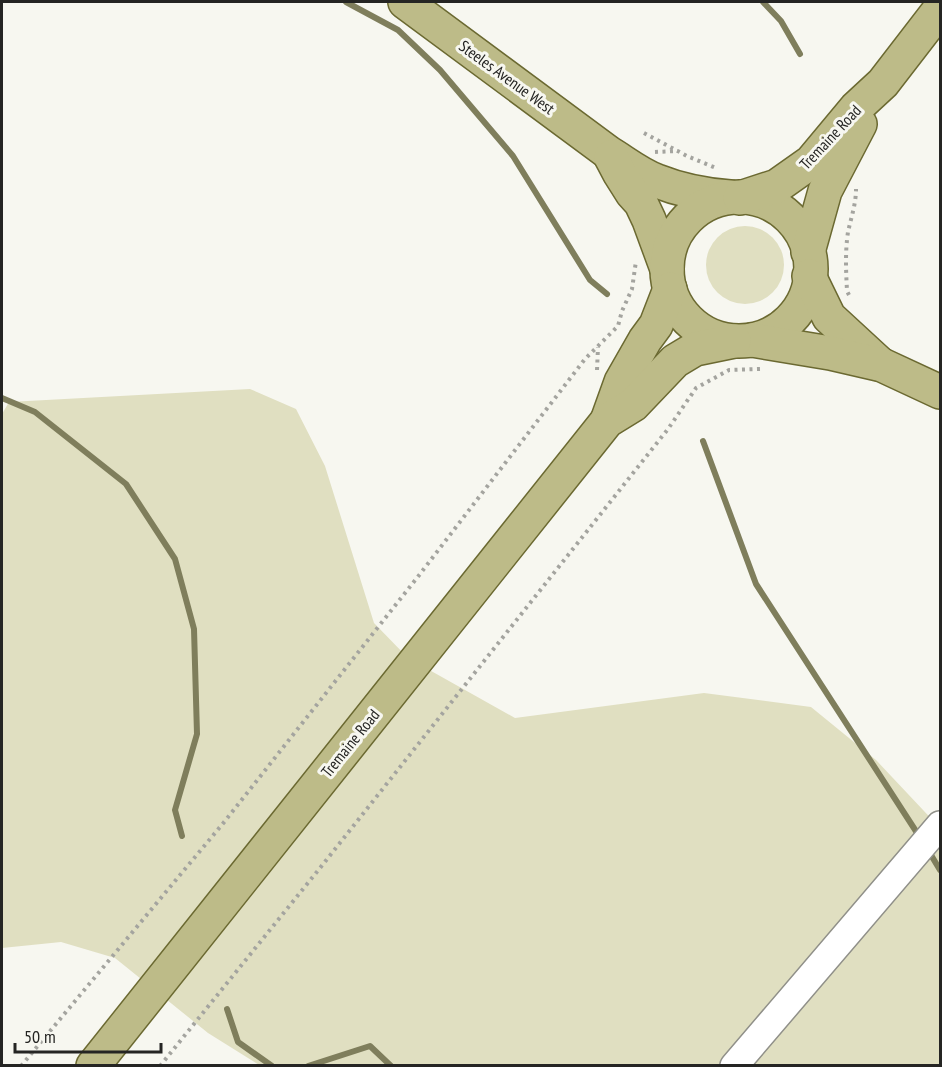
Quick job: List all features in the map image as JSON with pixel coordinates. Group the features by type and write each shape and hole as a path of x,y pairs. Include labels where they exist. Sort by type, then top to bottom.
{"main road":[{"name":"Steeles Avenue West","path":"405,2 609,153 656,181 690,193 729,188"},
{"name":"Tremaine Road","path":"809,264 825,191 883,83 940,9"},
{"name":"Tremaine Road","path":"729,188 777,186 811,162 856,108 883,83"},
{"name":"Steeles Avenue West","path":"609,153 650,220 669,279"},
{"path":"882,365 829,316 809,264 802,234 784,212 759,199 729,188 682,224 669,249 669,279 675,305 693,326 719,339 743,340 830,353 882,365 940,392"},
{"path":"743,340 774,333 796,315 808,289 809,264"},
{"name":"Tremaine Road","path":"93,1065 607,421 621,382 656,325 669,279"},
{"name":"Tremaine Road","path":"607,421 633,405 675,361 695,349 743,340"}],"lane":[{"path":"734,1065 940,825"}],"path":[{"path":"644,133 687,156 729,188"},
{"path":"850,299 847,291 846,262 848,235 856,196"},
{"path":"21,1065 225,821 420,574 585,359 618,326 632,289 636,257"},
{"path":"160,1065 327,859 653,448 696,388 729,370 768,368"}],"green space":[{"path":"745,226 760,229 773,237 781,250 784,265 781,280 773,293 760,301 745,304 730,301 717,293 709,280 706,265 709,250 717,237 730,229"},
{"path":"250,389 296,409 325,466 374,623 408,658 515,718 704,693 811,707 876,760 940,828 940,1065 259,1065 208,1033 115,958 61,942 2,948 2,414 9,402"}],"waterway":[{"path":"346,2 398,30 440,70 513,156 590,280 607,294"},
{"path":"763,2 781,21 800,54"},
{"path":"2,398 35,412 126,484 175,559 194,629 197,734 175,810 182,836"},
{"path":"703,441 756,584 921,839"},
{"path":"928,850 940,870"},
{"path":"227,1009 238,1042 272,1066"},
{"path":"308,1066 370,1046 391,1066"}]}
